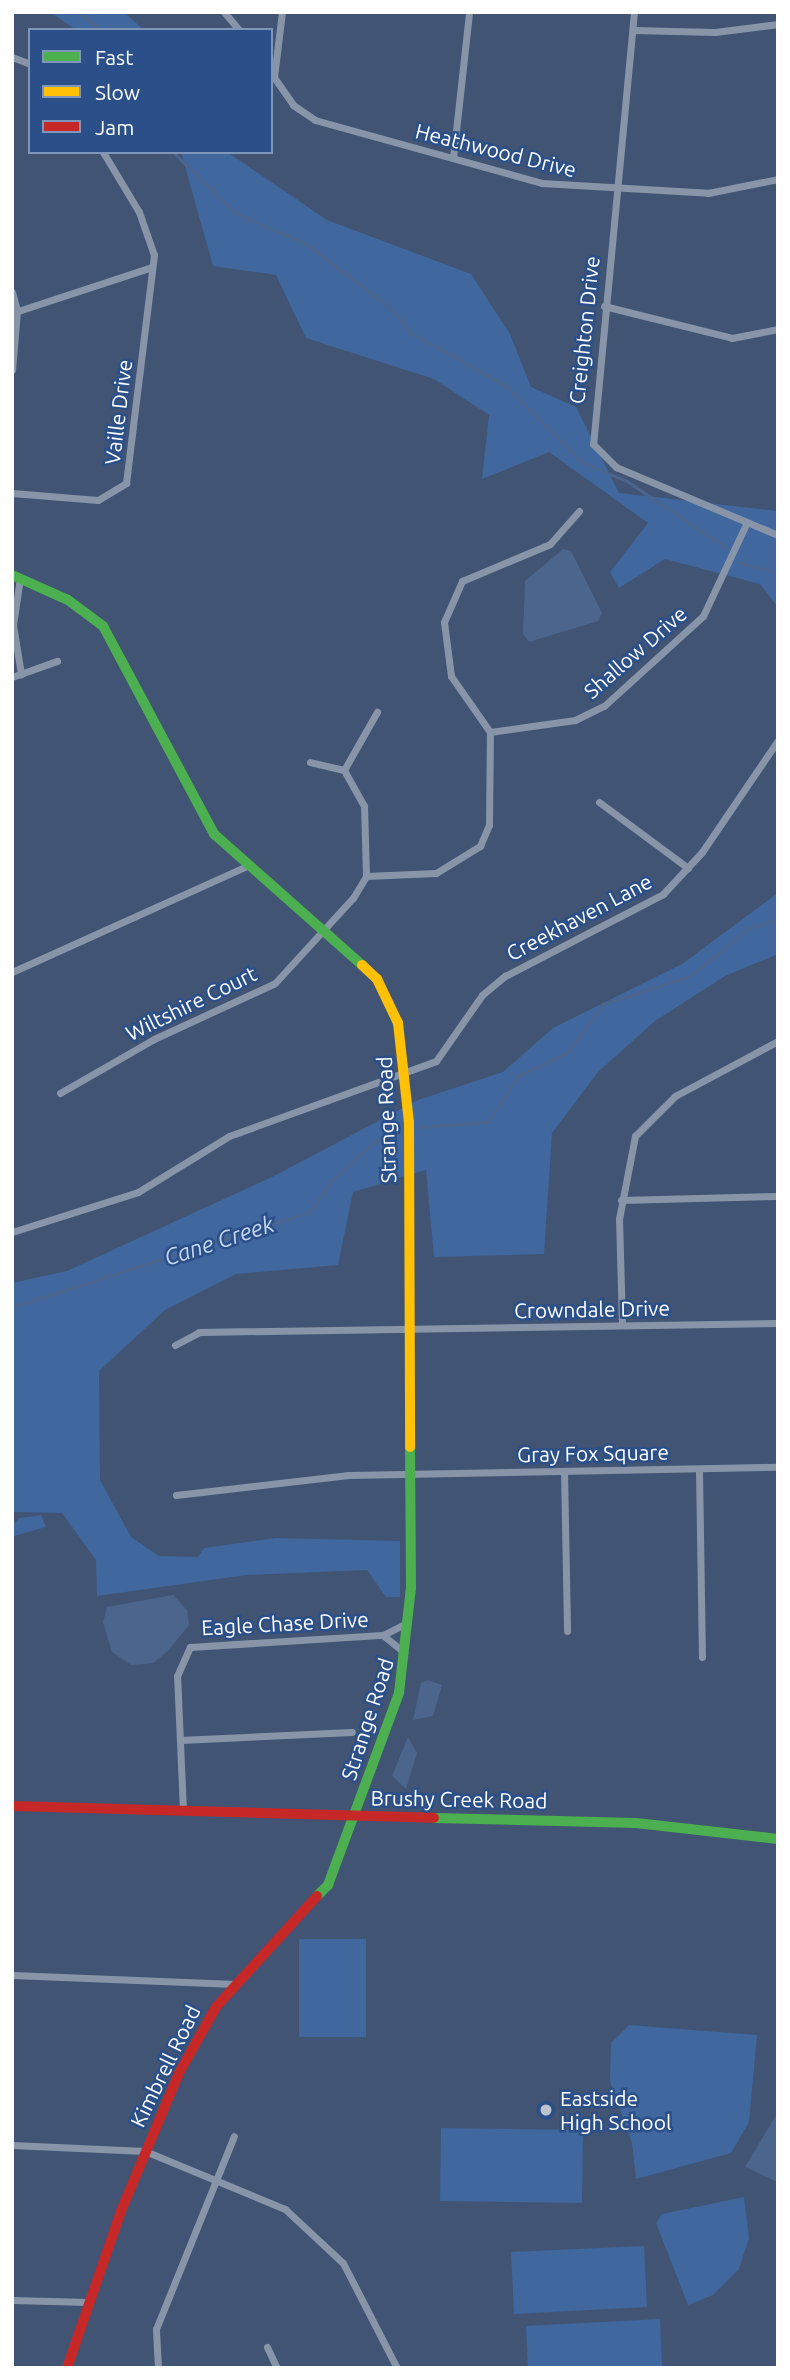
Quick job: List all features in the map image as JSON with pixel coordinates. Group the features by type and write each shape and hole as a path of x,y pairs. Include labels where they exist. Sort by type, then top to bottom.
{"street":[{"path":"224,12 237,28"},
{"path":"273,75 275,36 282,12"},
{"path":"453,158 469,12"},
{"name":"Creighton Drive","path":"635,12 591,427 596,452 746,524 778,535"},
{"path":"633,30 715,32 778,24"},
{"name":"Heathwood Drive","path":"273,75 293,105 315,120 542,183 616,191 724,192 778,179"},
{"path":"15,312 152,267 146,229 104,154"},
{"name":"Vaille Drive","path":"12,493 98,500 124,487 152,267"},
{"path":"12,292 15,312 12,370"},
{"path":"604,306 732,338 778,328"},
{"path":"310,762 344,771 364,806 366,876 436,873 474,854 489,825 490,732 444,657 449,604 463,581 550,544 579,511"},
{"name":"Shallow Drive","path":"490,732 575,720 604,706 702,616 746,524"},
{"path":"16,576 13,625 16,676 57,661"},
{"name":"Strange Road","path":"16,576 68,600 110,635 205,821 247,866 325,930 385,990 406,1068 410,1620 407,1656 355,1816"},
{"path":"344,771 377,712"},
{"name":"Creekhaven Lane","path":"12,1232 138,1192 229,1136 406,1068 436,1061 482,995 505,976 663,894 688,868 778,740"},
{"path":"598,802 688,868"},
{"path":"12,972 247,866"},
{"name":"Wiltshire Court","path":"60,1093 154,1039 275,982 325,930 366,876"},
{"path":"622,1325 621,1200 629,1151 651,1114 736,1058 778,1041"},
{"path":"621,1200 778,1196"},
{"name":"Crowndale Drive","path":"175,1345 200,1332 778,1323"},
{"name":"Gray Fox Square","path":"176,1495 410,1473 778,1467"},
{"path":"699,1469 702,1657"},
{"path":"564,1471 567,1631"},
{"name":"Eagle Chase Drive","path":"183,1811 178,1664 195,1644 383,1636 410,1620"},
{"name":"Eagle Chase Drive","path":"383,1636 407,1656"},
{"path":"180,1740 352,1732"},
{"name":"Brushy Creek Road","path":"12,1806 636,1823 778,1839"},
{"name":"Kimbrell Road","path":"67,2368 145,2151 202,2029 236,1984 328,1885 355,1816"},
{"path":"12,1975 236,1984"},
{"path":"158,2368 156,2329 234,2136"},
{"path":"12,2145 145,2151 285,2209 331,2247 397,2368"},
{"path":"12,2300 89,2302"},
{"path":"267,2347 277,2368"}],"shaded area":[{"path":"50,12 124,12 142,28 73,28"},
{"path":"182,154 230,154 327,220 471,274 510,334 531,387 576,407 619,493 778,511 778,607 760,584 665,559 619,588 610,572 648,523 549,452 482,479 489,415 434,379 306,338 276,275 213,266"},
{"path":"563,549 571,551 602,613 598,621 529,642 523,634 525,581"},
{"path":"778,893 778,954 725,976 655,1021 598,1072 552,1133 544,1254 434,1257 426,1170 353,1192 338,1265 236,1274 165,1310 99,1371 100,1480 131,1537 159,1556 198,1557 204,1548 276,1538 400,1541 400,1597 386,1597 367,1570 246,1575 97,1596 96,1560 62,1513 12,1512 12,1283 67,1271 274,1176 418,1100 503,1072 553,1028 682,964"},
{"path":"41,1515 46,1527 14,1536 12,1525 20,1518"},
{"path":"173,1595 187,1610 189,1625 168,1651 153,1663 131,1665 112,1652 103,1622 107,1607"},
{"path":"428,1680 442,1685 433,1716 413,1720 421,1683"},
{"path":"408,1737 417,1753 406,1789 392,1776"},
{"path":"299,1939 366,1939 366,2037 299,2037"},
{"path":"629,2025 757,2035 749,2122 731,2153 636,2179 632,2143 610,2081 611,2043"},
{"path":"778,2112 778,2181 775,2181 745,2167"},
{"path":"441,2128 583,2130 582,2203 440,2201"},
{"path":"744,2197 749,2238 739,2269 713,2295 688,2305 656,2223 662,2214"},
{"path":"644,2246 647,2307 514,2314 511,2252"},
{"path":"660,2319 662,2368 528,2368 526,2326"}],"waterway":[{"path":"78,12 100,28"},
{"path":"175,154 236,213 307,244 390,308 413,334 505,385 582,462 627,481 727,548"},
{"path":"738,562 778,573"},
{"name":"Cane Creek","path":"421,1127 488,1122 518,1076 567,1053 603,1004 691,976 749,928 778,919"},
{"name":"Cane Creek","path":"12,1307 310,1212 330,1182 377,1140 397,1134"}],"traffic: fast":[{"path":"12,575 68,600 103,626 214,834 362,965"},
{"path":"317,1896 328,1885 399,1693 411,1587 410,1447"},
{"path":"434,1818 636,1823 778,1839"}],"traffic: slow":[{"path":"362,965 377,979 398,1023 409,1122 410,1447"}],"traffic: jam":[{"path":"12,1806 434,1818"},
{"path":"67,2368 121,2211 179,2073 216,2007 317,1896"}],"place":[{"name":"Eastside High School","path":"546,2110"}]}
